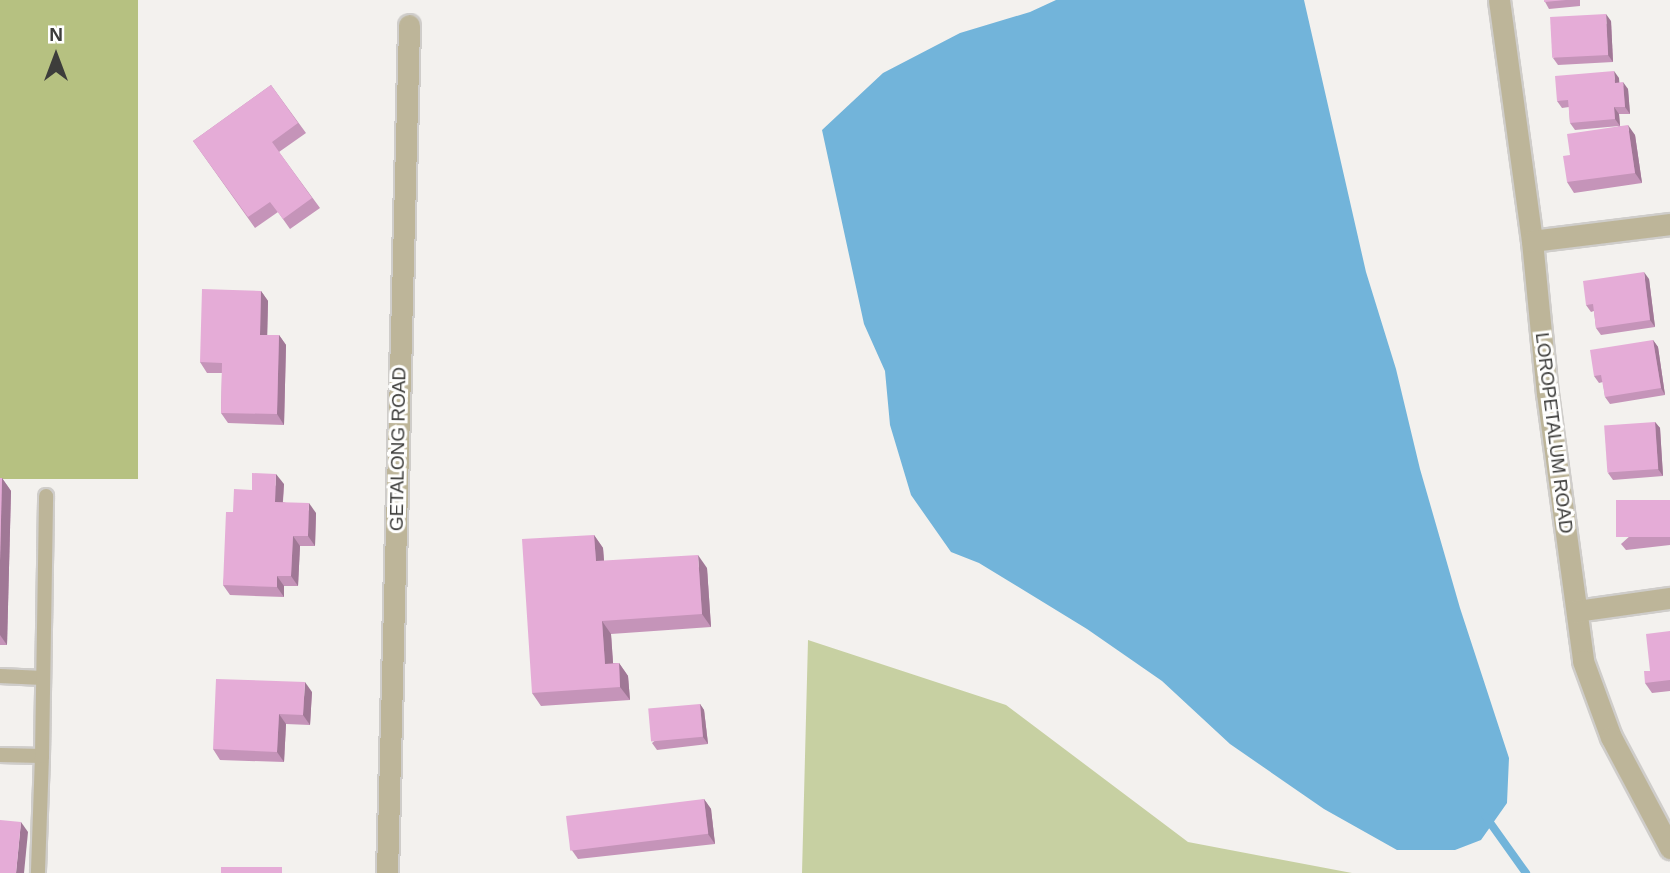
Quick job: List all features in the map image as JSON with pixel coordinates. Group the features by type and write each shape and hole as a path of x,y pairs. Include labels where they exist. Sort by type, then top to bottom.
{"street":[{"name":"LOROPETALUM ROAD","path":"1499,0 1532,241 1547,393 1583,661 1611,737 1670,848"},
{"name":"GETALONG ROAD","path":"387,873 409,25"},
{"path":"1532,241 1670,224"},
{"path":"1577,611 1670,598"}],"lane":[{"path":"38,873 46,496"},
{"path":"0,677 43,678"},
{"path":"0,755 42,756"}],"green space":[{"path":"0,0 138,0 138,479 0,479"},
{"path":"808,640 1006,705 1188,842 1352,873 802,873"}],"water":[{"path":"1056,0 1304,0 1366,272 1396,369 1420,469 1460,608 1509,758 1507,803 1481,840 1455,850 1397,850 1324,809 1230,744 1162,681 1087,629 979,563 951,552 911,495 890,425 885,371 864,324 822,130 883,73 960,33 1030,12"}],"building":[{"path":"1606,14 1608,55 1552,58 1550,17"},
{"path":"1614,71 1615,83 1623,82 1625,107 1614,107 1615,119 1570,123 1568,100 1557,101 1555,76"},
{"path":"271,85 298,123 272,142 312,198 283,219 270,202 248,217 193,141"},
{"path":"1628,125 1635,173 1567,182 1563,156 1570,155 1567,134"},
{"path":"1644,272 1650,320 1596,328 1593,304 1586,305 1583,281"},
{"path":"202,289 261,291 260,335 279,335 277,414 221,413 222,363 200,362"},
{"path":"1653,340 1661,388 1605,397 1601,375 1594,376 1590,350"},
{"path":"1655,422 1658,469 1607,472 1604,426"},
{"path":"252,473 276,474 275,502 309,503 308,536 293,536 291,576 277,576 277,587 223,585 226,512 233,512 234,489 252,490"},
{"path":"0,478 2,478 0,561"},
{"path":"1616,500 1670,500 1670,537 1616,537"},
{"path":"594,535 596,561 698,555 702,614 602,621 605,664 619,663 620,687 532,693 522,539"},
{"path":"1670,631 1670,680 1645,683 1644,671 1650,671 1646,634"},
{"path":"216,679 305,682 303,715 279,714 277,752 213,749"},
{"path":"700,704 703,737 651,741 648,709"},
{"path":"704,799 708,834 570,851 566,816"},
{"path":"0,820 21,822 16,873 0,873"},
{"path":"221,867 282,867 282,873 221,873"}],"waterway":[{"path":"1486,817 1526,873"}]}
